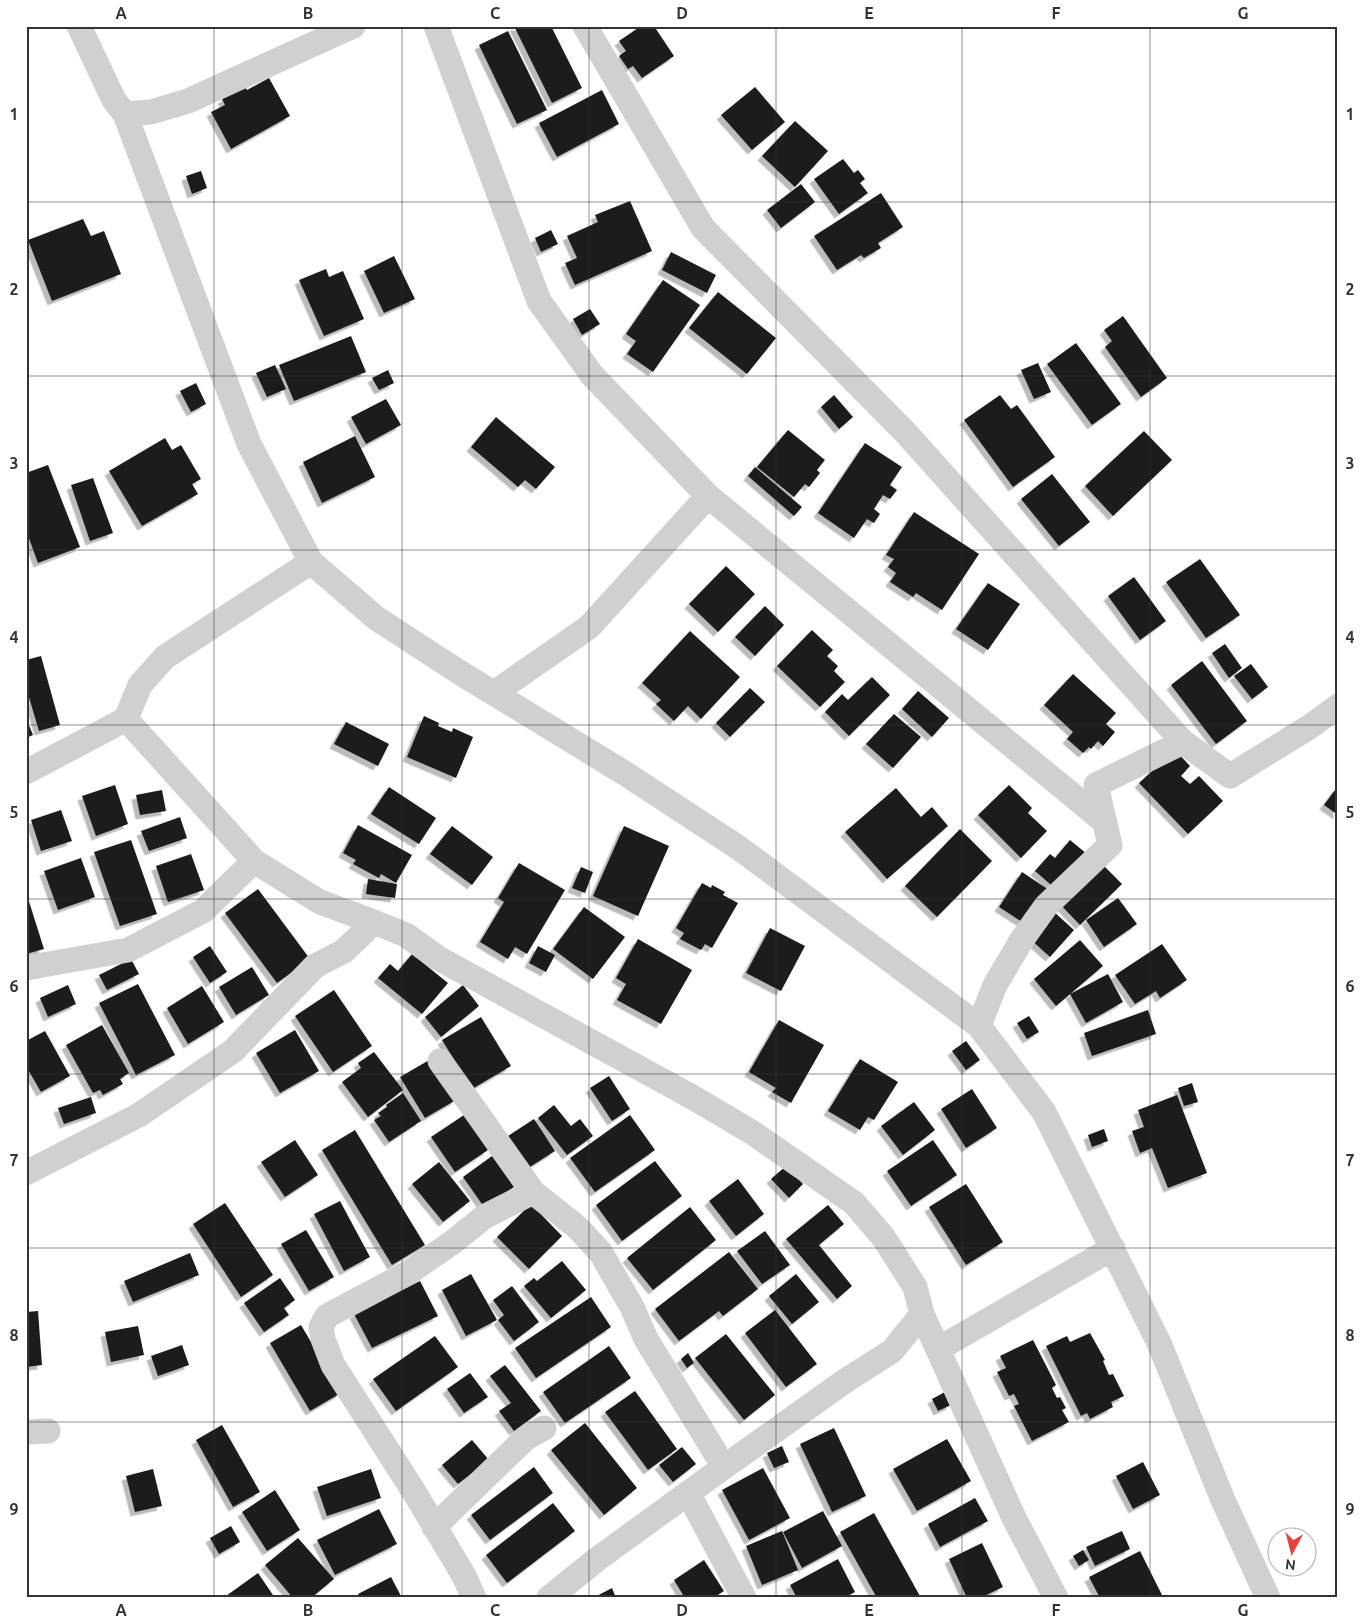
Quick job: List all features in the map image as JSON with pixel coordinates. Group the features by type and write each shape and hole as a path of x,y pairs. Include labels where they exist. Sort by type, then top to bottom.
{"street":[{"path":"79,26 114,100 125,114 249,444 311,562 376,618 494,694 626,774 739,848 979,1026 1044,1112 1113,1248 1159,1343 1223,1500 1268,1598"},
{"path":"125,114 151,112 188,101 354,26"},
{"path":"436,26 539,300 592,375 708,496 1105,822"},
{"path":"585,26 703,228 906,432 1183,742 1230,776 1311,726 1338,706"},
{"path":"494,694 589,627 708,496"},
{"path":"26,772 126,719 140,685 165,657 311,562"},
{"path":"126,719 254,862 320,902 406,936 438,958 694,1098 753,1133 854,1203 884,1238 915,1287 922,1314 1014,1518 1056,1598"},
{"path":"979,1026 995,985 1046,906 1110,845 1096,785 1183,742"},
{"path":"26,968 128,950 203,911 254,862"},
{"path":"26,1173 139,1115 233,1051 315,966 344,951 374,922"},
{"path":"440,1061 533,1192 578,1228 601,1254 632,1307 650,1347 724,1467"},
{"path":"474,1598 464,1576 397,1465 333,1365 323,1339 321,1327 327,1316 408,1273 453,1242 484,1217 533,1192"},
{"path":"938,1350 1113,1248"},
{"path":"549,1598 596,1560 724,1467 845,1381 892,1351 922,1314"},
{"path":"434,1527 526,1438 544,1428"},
{"path":"688,1493 744,1598"}],"building":[{"path":"514,26 551,26 582,88 552,103"},
{"path":"641,26 654,26 674,56 642,78 633,66 628,69 619,56 626,51 619,41"},
{"path":"508,31 547,110 517,124 479,45"},
{"path":"269,78 290,116 231,149 211,112 225,105 222,99 245,87 247,90"},
{"path":"755,87 785,122 752,150 721,115"},
{"path":"602,90 619,124 557,157 539,123"},
{"path":"795,121 828,151 795,187 762,156"},
{"path":"843,159 854,173 858,170 865,179 860,183 868,193 839,214 814,179"},
{"path":"201,171 207,188 192,194 186,176"},
{"path":"801,184 815,202 781,228 767,210"},
{"path":"881,193 903,227 878,243 881,248 864,258 861,255 837,270 814,236"},
{"path":"630,201 652,251 575,285 565,263 577,258 567,236 598,222 595,215"},
{"path":"83,219 91,236 104,231 121,274 52,301 28,240"},
{"path":"551,230 558,244 541,252 535,238"},
{"path":"671,252 716,275 707,293 662,270"},
{"path":"394,256 415,299 384,313 364,271"},
{"path":"326,269 329,277 343,271 364,319 324,336 299,280"},
{"path":"663,280 700,305 653,372 627,354 636,341 626,334"},
{"path":"718,292 776,338 747,374 689,328"},
{"path":"590,309 600,324 582,335 573,319"},
{"path":"1123,316 1167,378 1141,397 1105,347 1112,341 1104,330"},
{"path":"351,336 366,372 294,401 279,365"},
{"path":"1076,343 1121,404 1092,425 1047,364"},
{"path":"1038,363 1051,392 1034,399 1021,370"},
{"path":"275,365 286,389 267,397 256,373"},
{"path":"388,370 394,383 379,390 372,378"},
{"path":"196,383 206,404 191,412 180,391"},
{"path":"834,395 853,417 839,429 821,407"},
{"path":"1000,395 1011,409 1017,405 1055,457 1013,487 964,420"},
{"path":"386,399 401,425 366,444 351,417"},
{"path":"496,417 555,467 536,489 525,480 518,487 471,447"},
{"path":"788,430 825,460 817,470 820,473 809,487 805,484 794,497 757,467"},
{"path":"1144,431 1172,460 1113,516 1085,486"},
{"path":"355,436 375,477 322,503 303,462"},
{"path":"165,438 172,450 181,445 201,479 192,484 198,494 142,526 109,471"},
{"path":"865,443 902,467 890,485 897,490 890,499 883,495 874,509 880,514 874,523 867,519 854,538 818,513"},
{"path":"48,465 80,547 38,563 26,530 26,473"},
{"path":"755,467 802,507 794,516 748,476"},
{"path":"1052,474 1090,522 1059,546 1021,499"},
{"path":"93,478 113,533 90,541 71,485"},
{"path":"914,512 979,554 942,610 916,593 913,597 890,582 896,573 888,567 894,559 886,555"},
{"path":"1200,559 1240,615 1206,638 1166,582"},
{"path":"726,566 755,594 718,632 689,604"},
{"path":"1134,577 1166,621 1140,640 1108,596"},
{"path":"988,583 1020,604 988,650 956,629"},
{"path":"765,606 784,625 755,656 735,637"},
{"path":"812,630 833,650 827,656 838,666 834,671 845,682 820,707 777,666"},
{"path":"690,631 740,677 701,719 688,706 674,721 656,704 661,700 642,683"},
{"path":"1225,644 1242,668 1229,678 1212,653"},
{"path":"41,656 60,725 39,731 26,687 26,660"},
{"path":"1202,661 1247,721 1216,744 1171,685"},
{"path":"1251,664 1268,687 1252,699 1234,676"},
{"path":"1073,674 1116,713 1106,724 1115,732 1103,746 1098,741 1091,749 1089,747 1083,753 1067,739 1073,732 1044,705"},
{"path":"872,677 890,695 849,736 825,712 842,694 848,700"},
{"path":"750,688 765,702 730,737 716,723"},
{"path":"918,691 949,718 932,737 902,709"},
{"path":"894,714 921,737 893,768 866,744"},
{"path":"424,716 439,723 438,726 452,732 453,728 473,737 456,778 407,757"},
{"path":"26,718 33,735 26,738"},
{"path":"346,722 389,744 378,766 334,744"},
{"path":"1175,750 1190,766 1181,776 1190,784 1199,776 1223,801 1188,834 1139,783"},
{"path":"115,785 128,824 96,836 82,796"},
{"path":"1009,785 1032,808 1028,813 1047,831 1021,858 978,815"},
{"path":"1338,786 1338,815 1324,805"},
{"path":"389,787 436,818 419,844 371,814"},
{"path":"896,788 921,817 932,807 948,826 887,879 845,832"},
{"path":"162,790 166,811 140,815 136,795"},
{"path":"61,810 72,841 41,851 31,820"},
{"path":"180,817 187,838 149,851 141,831"},
{"path":"358,825 412,855 396,883 381,874 379,878 353,864 356,860 343,853"},
{"path":"452,826 493,857 472,885 430,854"},
{"path":"624,826 669,846 638,916 593,896"},
{"path":"960,829 992,861 937,917 905,886"},
{"path":"131,840 157,914 120,926 94,852"},
{"path":"1070,840 1087,854 1057,890 1035,871 1050,854 1055,858"},
{"path":"191,854 204,890 168,902 156,866"},
{"path":"81,858 95,897 58,910 44,871"},
{"path":"1099,861 1122,884 1080,925 1057,901"},
{"path":"519,863 565,890 527,954 515,947 508,959 480,942 504,902 498,898"},
{"path":"581,867 593,872 585,893 572,888"},
{"path":"1022,872 1049,890 1025,924 999,907"},
{"path":"368,879 397,884 395,898 366,894"},
{"path":"702,883 711,888 712,885 725,892 723,895 738,903 712,948 705,944 701,950 680,939 684,933 676,928"},
{"path":"258,889 310,959 277,983 225,913"},
{"path":"26,892 44,949 26,954"},
{"path":"1118,898 1137,924 1104,947 1086,920"},
{"path":"584,907 625,937 593,979 553,949"},
{"path":"1053,911 1074,930 1050,957 1029,938"},
{"path":"770,928 805,946 781,991 746,973"},
{"path":"638,939 692,970 661,1024 617,1000 626,984 616,978"},
{"path":"1080,940 1103,966 1056,1006 1034,979"},
{"path":"1162,944 1187,980 1160,998 1156,991 1135,1004 1115,975"},
{"path":"210,946 227,972 210,983 193,957"},
{"path":"538,946 555,955 546,972 529,963"},
{"path":"412,954 448,983 422,1014 378,978 390,964 398,971"},
{"path":"131,959 139,974 107,990 99,975"},
{"path":"252,967 269,995 236,1015 219,987"},
{"path":"1108,974 1123,1002 1086,1023 1070,994"},
{"path":"138,984 175,1055 136,1075 99,1003"},
{"path":"68,985 76,1004 48,1017 40,998"},
{"path":"463,985 479,1006 441,1037 425,1017"},
{"path":"202,986 224,1022 188,1044 167,1008"},
{"path":"334,990 372,1046 333,1072 295,1016"},
{"path":"1148,1010 1156,1034 1092,1056 1084,1033"},
{"path":"1029,1016 1039,1032 1027,1039 1017,1023"},
{"path":"481,1017 511,1066 472,1089 442,1040"},
{"path":"779,1020 824,1045 791,1103 772,1092 776,1088 749,1072"},
{"path":"102,1025 129,1073 120,1079 123,1084 103,1095 100,1090 93,1093 66,1045"},
{"path":"295,1030 319,1071 280,1093 256,1053"},
{"path":"45,1031 70,1076 41,1092 26,1066 26,1041"},
{"path":"966,1041 980,1060 966,1070 952,1051"},
{"path":"374,1052 403,1090 368,1117 342,1082 361,1068 358,1063"},
{"path":"431,1059 456,1100 425,1118 400,1077"},
{"path":"860,1059 898,1082 874,1120 868,1117 860,1130 828,1111"},
{"path":"609,1076 630,1109 612,1121 590,1088"},
{"path":"1192,1083 1198,1102 1184,1106 1178,1088"},
{"path":"972,1089 997,1128 966,1148 941,1109"},
{"path":"403,1093 421,1121 389,1142 374,1120 381,1116 378,1113 387,1107 386,1105"},
{"path":"1177,1095 1207,1173 1168,1188 1152,1148 1140,1153 1132,1131 1144,1127 1138,1110"},
{"path":"91,1097 96,1113 64,1124 58,1108"},
{"path":"914,1102 935,1130 903,1155 881,1126"},
{"path":"554,1105 571,1126 580,1119 593,1136 567,1155 538,1118"},
{"path":"464,1115 488,1150 455,1172 431,1137"},
{"path":"630,1115 655,1150 595,1192 570,1158"},
{"path":"534,1119 555,1151 525,1170 505,1138"},
{"path":"1104,1129 1108,1141 1092,1147 1088,1135"},
{"path":"355,1130 425,1245 392,1265 322,1150"},
{"path":"295,1140 318,1175 285,1197 261,1162"},
{"path":"933,1140 957,1175 911,1206 887,1171"},
{"path":"492,1156 514,1187 484,1207 463,1177"},
{"path":"655,1161 682,1196 622,1241 596,1205"},
{"path":"439,1162 470,1201 443,1222 412,1184"},
{"path":"786,1166 803,1184 789,1198 771,1179"},
{"path":"738,1179 764,1214 736,1236 709,1201"},
{"path":"966,1184 1003,1242 966,1265 929,1207"},
{"path":"340,1201 370,1257 344,1271 314,1214"},
{"path":"225,1203 273,1275 241,1297 193,1224"},
{"path":"531,1204 562,1236 529,1269 497,1237"},
{"path":"828,1205 844,1224 819,1245 852,1286 837,1299 786,1239"},
{"path":"690,1207 716,1240 653,1290 627,1258"},
{"path":"306,1230 334,1277 309,1291 281,1244"},
{"path":"765,1231 790,1265 762,1284 737,1251"},
{"path":"729,1252 758,1289 723,1316 719,1311 679,1341 655,1309"},
{"path":"190,1253 199,1275 133,1302 124,1281"},
{"path":"562,1261 586,1290 551,1318 524,1286 534,1278 537,1281"},
{"path":"471,1274 497,1320 466,1336 442,1290"},
{"path":"796,1274 819,1302 792,1324 769,1296"},
{"path":"280,1278 295,1300 284,1308 289,1315 264,1332 244,1303"},
{"path":"420,1281 438,1316 372,1348 354,1314"},
{"path":"512,1286 539,1322 514,1341 498,1320 504,1315 493,1300"},
{"path":"591,1297 611,1327 536,1378 515,1348"},
{"path":"775,1310 817,1364 786,1387 745,1333"},
{"path":"38,1311 42,1365 26,1367 26,1312"},
{"path":"301,1325 341,1393 310,1411 270,1343"},
{"path":"138,1326 144,1355 111,1362 105,1332"},
{"path":"1090,1333 1105,1360 1103,1361 1109,1375 1113,1374 1124,1396 1111,1402 1113,1407 1090,1419 1087,1413 1081,1416 1046,1346 1067,1336 1070,1342"},
{"path":"726,1334 775,1395 744,1420 695,1358"},
{"path":"435,1336 458,1367 396,1411 373,1379"},
{"path":"1033,1340 1056,1385 1052,1388 1057,1398 1060,1397 1066,1408 1062,1410 1069,1422 1032,1441 1014,1406 1019,1404 1014,1394 1009,1396 997,1372 1006,1368 1000,1356"},
{"path":"182,1345 189,1365 158,1376 151,1356"},
{"path":"609,1346 631,1378 565,1423 543,1392"},
{"path":"688,1353 694,1363 687,1368 681,1359"},
{"path":"505,1365 541,1411 514,1431 499,1411 511,1403 490,1376"},
{"path":"470,1373 488,1397 464,1413 447,1389"},
{"path":"635,1391 677,1449 648,1470 605,1412"},
{"path":"945,1392 951,1405 938,1411 932,1399"},
{"path":"585,1423 637,1488 604,1515 551,1450"},
{"path":"222,1425 260,1492 233,1507 196,1440"},
{"path":"834,1428 866,1496 832,1512 800,1444"},
{"path":"947,1439 971,1481 917,1511 893,1469"},
{"path":"472,1440 489,1460 458,1484 442,1465"},
{"path":"782,1446 789,1462 774,1468 767,1453"},
{"path":"682,1447 696,1464 673,1482 659,1465"},
{"path":"1143,1462 1160,1495 1133,1509 1116,1476"},
{"path":"534,1467 553,1493 490,1540 471,1515"},
{"path":"763,1468 790,1518 749,1540 722,1490"},
{"path":"153,1469 162,1506 135,1512 126,1476"},
{"path":"371,1469 381,1498 327,1516 317,1487"},
{"path":"275,1490 300,1530 267,1551 242,1512"},
{"path":"975,1498 988,1521 940,1547 928,1524"},
{"path":"553,1503 575,1531 507,1583 486,1555"},
{"path":"379,1509 397,1544 335,1575 317,1540"},
{"path":"823,1511 842,1546 802,1568 783,1532"},
{"path":"874,1513 921,1598 877,1598 840,1532"},
{"path":"231,1526 240,1542 219,1554 210,1538"},
{"path":"782,1531 798,1570 762,1585 746,1546"},
{"path":"1122,1531 1130,1549 1095,1566 1086,1547"},
{"path":"298,1538 334,1579 311,1598 293,1598 265,1565"},
{"path":"982,1543 1003,1587 980,1598 967,1598 949,1559"},
{"path":"1083,1550 1089,1560 1079,1566 1073,1556"},
{"path":"1140,1551 1163,1597 1100,1598 1089,1577"},
{"path":"838,1559 855,1592 844,1598 797,1598 790,1585"},
{"path":"704,1560 724,1591 713,1598 685,1598 674,1580"},
{"path":"258,1573 275,1598 227,1598 226,1596"},
{"path":"391,1577 402,1598 360,1598 358,1594"},
{"path":"612,1588 616,1598 593,1598"}]}
